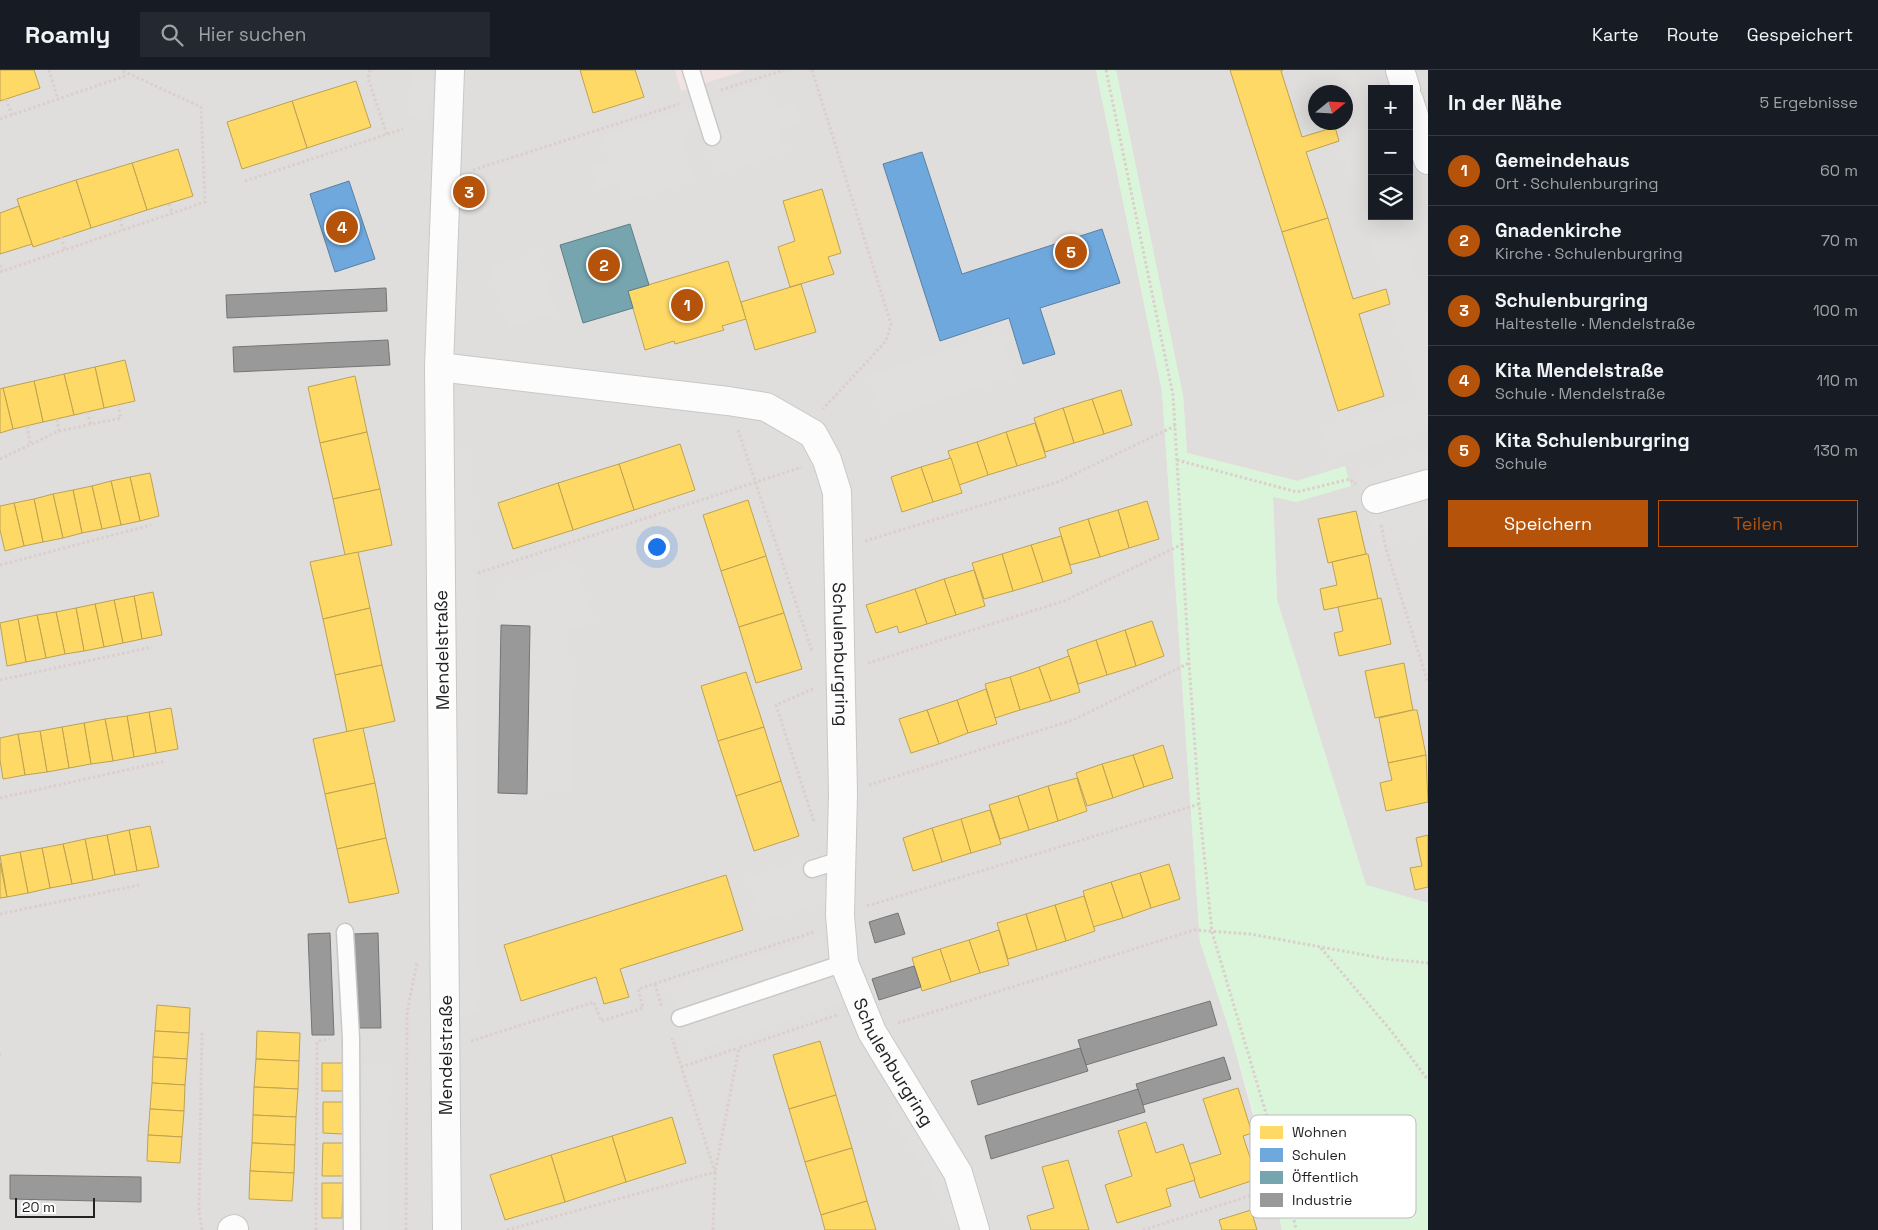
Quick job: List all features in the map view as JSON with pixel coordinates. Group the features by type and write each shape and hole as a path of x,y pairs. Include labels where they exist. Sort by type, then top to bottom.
{"street":[{"name":"Mendelstraße","path":"447,1230 439,367 450,70"},
{"path":"1400,70 1405,85"},
{"path":"1413,113 1428,160"},
{"name":"Schulenburgring","path":"439,367 728,400 766,407 813,434 827,460 836,492 843,794 840,919 844,963 872,1032 958,1173 975,1230"},
{"path":"1376,499 1428,484"}],"lane":[{"path":"691,70 712,137"},
{"path":"812,869 841,860"},
{"path":"345,932 351,1038 352,1230"},
{"path":"674,1024 844,963"},
{"path":"233,1230 243,1230"}],"path":[{"path":"49,70 58,99"},
{"path":"0,265 1,272 205,202 201,107 121,70"},
{"path":"370,70 368,78 387,134"},
{"path":"446,178 784,70"},
{"path":"805,429 886,341 891,324 812,70"},
{"path":"1106,70 1173,395 1189,663 1212,932 1266,1115"},
{"path":"0,119 129,75"},
{"path":"6,99 12,115"},
{"path":"245,181 403,130"},
{"path":"169,204 172,213"},
{"path":"120,219 123,230"},
{"path":"61,238 65,250"},
{"path":"728,400 814,658"},
{"path":"0,459 30,443 59,431 122,418 118,405"},
{"path":"87,412 91,424"},
{"path":"58,419 59,431"},
{"path":"27,426 30,443"},
{"path":"838,549 1058,482 1175,426"},
{"path":"478,573 754,482 827,460"},
{"path":"1177,460 1297,492 1350,478 1376,499 1386,549 1428,683"},
{"path":"0,565 151,525"},
{"path":"816,828 776,705 839,676 1064,601 1183,544"},
{"path":"0,680 152,647"},
{"path":"843,794 1073,720 1189,663"},
{"path":"0,798 166,762"},
{"path":"446,1049 594,1002 601,1021 643,1008 638,989 840,919 1200,804"},
{"path":"0,914 140,885"},
{"path":"872,1032 1194,930 1250,934 1428,963"},
{"path":"1321,947 1427,1073 1428,1080"},
{"path":"406,1230 407,1012 414,966 420,959"},
{"path":"655,984 664,1011"},
{"path":"681,1067 861,1006"},
{"path":"674,1024 681,1067 715,1172"},
{"path":"202,1032 199,1210 202,1230"},
{"path":"316,1230 317,1044 318,1041 322,1040 351,1038"},
{"path":"713,1230 715,1172 739,1048"},
{"path":"507,1230 715,1172"},
{"path":"1143,1230 1250,1196"}],"shaded area":[{"path":"0,70 1096,70 1162,391 1200,942 1228,1024 1253,1115 1250,1115 1250,1218 1280,1218 1282,1230 0,1230"},
{"path":"411,70 433,70 429,122 408,114"},
{"path":"675,70 746,70 681,91"},
{"path":"1116,70 1428,70 1428,903 1366,885 1277,600 1273,497 1345,467 1297,481 1187,453 1183,396"},
{"path":"1317,70 1353,70 1368,118 1368,220 1399,220 1428,313 1428,428 1331,458 1321,428 1419,398 1335,130 1353,130 1353,85 1322,85"},
{"path":"764,84 773,109 795,103 801,123 779,131 786,152 716,174 701,128 696,126 690,128 684,137 684,148 693,181 623,202 617,183 599,188 592,166 610,160 603,136"},
{"path":"538,253 556,313 508,328 490,267"},
{"path":"1000,333 1014,376 884,419 869,376"},
{"path":"450,444 472,456 479,1011 457,1019"},
{"path":"1428,450 1428,533 1379,548 1355,473"},
{"path":"574,563 594,621 568,631 573,791 527,794 530,626 501,625 503,585"},
{"path":"817,856 830,900 762,921 749,877"},
{"path":"821,935 844,1001 692,1052 670,986"},
{"path":"362,1064 385,1064 388,1230 364,1230"},
{"path":"912,1096 970,1230 942,1215 928,1173 888,1113"}],"green space":[{"path":"1096,70 1116,70 1183,396 1187,453 1297,481 1345,466 1351,486 1296,502 1273,497 1277,600 1366,885 1428,903 1428,1230 1282,1230 1279,1218 1416,1218 1416,1115 1254,1115 1224,1013 1200,942 1162,391"}],"building: Wohnen":[{"path":"0,70 34,70 40,88 0,101"},
{"path":"580,70 635,70 644,97 593,113"},
{"path":"1230,70 1283,70 1281,71 1302,137 1325,130 1336,130 1339,141 1306,152 1328,218 1282,232"},
{"path":"356,81 371,127 307,148 292,101"},
{"path":"292,101 307,148 242,169 227,122"},
{"path":"178,149 193,196 147,210 132,163"},
{"path":"132,163 147,210 91,228 76,180"},
{"path":"76,180 91,228 33,247 17,199"},
{"path":"822,189 841,253 828,257 834,274 790,287 778,247 795,241 783,201"},
{"path":"19,206 32,244 0,254 0,213"},
{"path":"1328,218 1353,299 1386,289 1390,304 1359,314 1384,396 1338,411 1282,232"},
{"path":"728,261 746,319 722,326 724,330 675,344 674,341 645,350 628,291"},
{"path":"801,284 816,332 755,350 741,302"},
{"path":"125,360 135,401 104,408 95,367"},
{"path":"95,367 104,408 74,415 64,374"},
{"path":"64,374 74,415 43,422 34,381"},
{"path":"355,376 367,432 320,443 308,387"},
{"path":"34,381 43,422 13,429 3,388"},
{"path":"3,388 13,429 0,433 0,389"},
{"path":"1121,390 1132,425 1104,434 1092,399"},
{"path":"1092,399 1104,434 1074,443 1063,408"},
{"path":"1063,408 1074,443 1045,452 1034,418"},
{"path":"1035,423 1046,457 1017,466 1006,432"},
{"path":"367,432 380,489 333,499 320,443"},
{"path":"1006,432 1017,466 988,475 977,442"},
{"path":"977,442 988,475 959,485 948,451"},
{"path":"680,444 695,490 634,510 619,464"},
{"path":"951,458 962,493 933,502 921,467"},
{"path":"619,464 634,510 573,530 558,483"},
{"path":"921,467 933,502 902,512 891,477"},
{"path":"150,473 159,516 140,521 130,477"},
{"path":"130,477 140,521 121,525 111,481"},
{"path":"111,481 121,525 102,529 92,486"},
{"path":"558,483 573,530 513,549 498,503"},
{"path":"92,486 102,529 82,533 73,490"},
{"path":"380,489 392,545 345,555 333,499"},
{"path":"73,490 82,533 63,538 53,494"},
{"path":"53,494 63,538 43,542 34,499"},
{"path":"34,499 43,542 24,546 14,503"},
{"path":"748,500 766,556 721,571 703,515"},
{"path":"1147,501 1159,539 1129,548 1118,510"},
{"path":"14,503 24,546 5,551 0,530 0,506"},
{"path":"1118,510 1129,548 1100,557 1088,519"},
{"path":"1356,511 1366,554 1328,563 1318,519"},
{"path":"1088,519 1100,557 1070,565 1059,528"},
{"path":"1061,536 1072,573 1043,582 1031,545"},
{"path":"1031,545 1043,582 1013,591 1002,554"},
{"path":"358,552 370,608 323,619 310,562"},
{"path":"1002,554 1013,591 984,599 972,563"},
{"path":"1368,554 1378,599 1324,610 1320,589 1337,585 1332,562"},
{"path":"766,556 784,613 739,627 721,571"},
{"path":"974,570 985,606 956,615 944,579"},
{"path":"944,579 956,615 927,624 915,589"},
{"path":"915,589 927,624 899,633 897,626 876,633 866,605"},
{"path":"153,592 162,635 142,639 134,596"},
{"path":"134,596 142,639 123,643 114,600"},
{"path":"1381,598 1391,644 1339,656 1334,633 1343,631 1338,607"},
{"path":"114,600 123,643 104,647 95,604"},
{"path":"95,604 104,647 84,651 76,608"},
{"path":"76,608 84,651 65,654 56,612"},
{"path":"370,608 382,665 335,675 323,619"},
{"path":"56,612 65,654 46,658 37,615"},
{"path":"784,613 802,669 756,683 739,627"},
{"path":"37,615 46,658 26,662 18,619"},
{"path":"18,619 26,662 7,666 0,623"},
{"path":"1152,621 1164,656 1136,666 1125,630"},
{"path":"1125,630 1136,666 1107,675 1096,640"},
{"path":"1096,640 1107,675 1078,684 1067,650"},
{"path":"1069,656 1080,692 1051,701 1039,667"},
{"path":"1404,663 1413,710 1375,718 1365,671"},
{"path":"382,665 395,721 347,732 335,675"},
{"path":"1039,667 1051,701 1020,710 1010,677"},
{"path":"746,672 764,727 718,741 701,686"},
{"path":"1010,677 1020,710 995,718 985,684"},
{"path":"986,689 997,724 968,733 957,700"},
{"path":"957,700 968,733 939,744 927,710"},
{"path":"171,708 178,749 156,753 149,712"},
{"path":"927,710 939,744 911,753 899,719"},
{"path":"1417,710 1426,755 1388,763 1379,718"},
{"path":"149,712 156,753 134,757 127,716"},
{"path":"127,716 134,757 113,761 105,719"},
{"path":"105,719 113,761 91,764 84,723"},
{"path":"84,723 91,764 69,768 62,727"},
{"path":"62,727 69,768 47,772 40,731"},
{"path":"764,727 781,781 736,796 718,741"},
{"path":"363,728 375,783 325,794 313,739"},
{"path":"40,731 47,772 25,775 18,734"},
{"path":"18,734 25,775 3,779 0,760 0,738"},
{"path":"1163,745 1173,778 1144,787 1133,755"},
{"path":"1133,755 1144,787 1113,798 1102,764"},
{"path":"1426,755 1428,802 1386,811 1380,783 1392,780 1388,763"},
{"path":"1102,764 1113,798 1087,806 1076,773"},
{"path":"1077,778 1087,811 1058,821 1048,786"},
{"path":"781,781 799,836 754,851 736,796"},
{"path":"375,783 386,838 337,849 325,794"},
{"path":"1048,786 1058,821 1029,830 1018,796"},
{"path":"1018,796 1029,830 1000,839 989,805"},
{"path":"990,810 1001,844 971,853 961,819"},
{"path":"961,819 971,853 942,862 932,828"},
{"path":"150,826 159,867 137,871 129,830"},
{"path":"932,828 942,862 913,871 903,838"},
{"path":"129,830 137,871 115,875 107,835"},
{"path":"107,835 115,875 93,880 85,839"},
{"path":"1428,835 1428,887 1415,890 1410,868 1422,866 1416,838"},
{"path":"386,838 399,893 349,903 337,849"},
{"path":"85,839 93,880 72,884 63,844"},
{"path":"63,844 72,884 50,888 42,848"},
{"path":"42,848 50,888 28,893 20,852"},
{"path":"20,852 28,893 7,897 0,856"},
{"path":"0,863 7,897 0,898"},
{"path":"1169,864 1180,899 1151,908 1140,873"},
{"path":"1140,873 1151,908 1123,918 1111,882"},
{"path":"726,875 743,930 620,969 629,997 604,1004 596,977 521,1001 504,945"},
{"path":"1111,882 1123,918 1093,927 1083,891"},
{"path":"1084,896 1095,931 1066,941 1055,905"},
{"path":"1055,905 1066,941 1037,950 1026,914"},
{"path":"1026,914 1037,950 1008,959 997,923"},
{"path":"999,930 1009,965 980,973 969,940"},
{"path":"969,940 980,973 951,982 940,949"},
{"path":"940,949 951,982 922,991 912,958"},
{"path":"157,1005 190,1008 189,1033 155,1031"},
{"path":"155,1031 189,1033 187,1059 153,1057"},
{"path":"257,1031 300,1033 299,1061 256,1059"},
{"path":"820,1041 836,1095 789,1109 773,1055"},
{"path":"153,1057 187,1059 185,1085 152,1083"},
{"path":"256,1059 299,1061 298,1089 254,1087"},
{"path":"322,1063 343,1063 343,1091 322,1091"},
{"path":"152,1083 185,1085 184,1111 150,1109"},
{"path":"254,1087 298,1089 296,1117 253,1115"},
{"path":"1238,1088 1250,1127 1250,1134 1243,1136 1250,1158 1250,1181 1200,1198 1189,1164 1221,1154 1203,1099"},
{"path":"836,1095 852,1148 805,1162 789,1109"},
{"path":"323,1102 344,1102 343,1134 323,1133"},
{"path":"150,1109 184,1111 182,1137 148,1135"},
{"path":"253,1115 296,1117 295,1145 252,1143"},
{"path":"672,1117 686,1163 626,1182 612,1136"},
{"path":"1146,1122 1156,1153 1183,1144 1195,1180 1166,1189 1171,1206 1117,1223 1105,1185 1132,1176 1118,1131"},
{"path":"148,1135 182,1137 180,1163 147,1161"},
{"path":"612,1136 626,1182 565,1202 551,1155"},
{"path":"252,1143 295,1145 294,1173 250,1171"},
{"path":"323,1143 343,1143 343,1176 322,1176"},
{"path":"852,1148 867,1201 821,1215 805,1162"},
{"path":"551,1155 565,1202 505,1220 490,1175"},
{"path":"1068,1160 1089,1230 1031,1230 1027,1216 1054,1208 1042,1167"},
{"path":"250,1171 294,1173 292,1201 249,1199"},
{"path":"322,1183 343,1183 342,1218 322,1218"},
{"path":"867,1201 876,1230 825,1230 821,1215"},
{"path":"1250,1210 1250,1218 1253,1218 1257,1230 1222,1230 1219,1220"}],"building: Schulen":[{"path":"922,152 962,274 1102,229 1120,283 1040,308 1055,354 1023,364 1009,318 940,341 883,164"},
{"path":"349,181 375,259 335,272 310,194"}],"building: Öffentlich":[{"path":"630,224 649,285 628,291 633,308 583,323 560,245"}],"building: Industrie":[{"path":"386,288 387,311 227,318 226,295"},
{"path":"388,340 390,365 234,372 233,347"},
{"path":"501,625 530,626 527,794 498,793"},
{"path":"898,913 905,934 875,943 869,922"},
{"path":"330,933 334,1035 312,1035 308,934"},
{"path":"378,933 381,1028 357,1028 354,934"},
{"path":"914,966 921,987 879,1000 872,979"},
{"path":"1210,1001 1217,1025 1086,1065 1078,1040"},
{"path":"1080,1048 1088,1071 978,1105 971,1081"},
{"path":"1224,1057 1231,1079 1143,1105 1136,1084"},
{"path":"1138,1089 1145,1112 991,1159 985,1136"},
{"path":"10,1175 141,1177 141,1202 10,1199"}],"place":[{"name":"Schulenburgring","path":"469,192"},
{"name":"Kita Mendelstraße","path":"342,227"},
{"name":"Kita Schulenburgring","path":"1071,252"},
{"name":"Gnadenkirche","path":"604,265"},
{"name":"Gemeindehaus","path":"687,305"}]}
